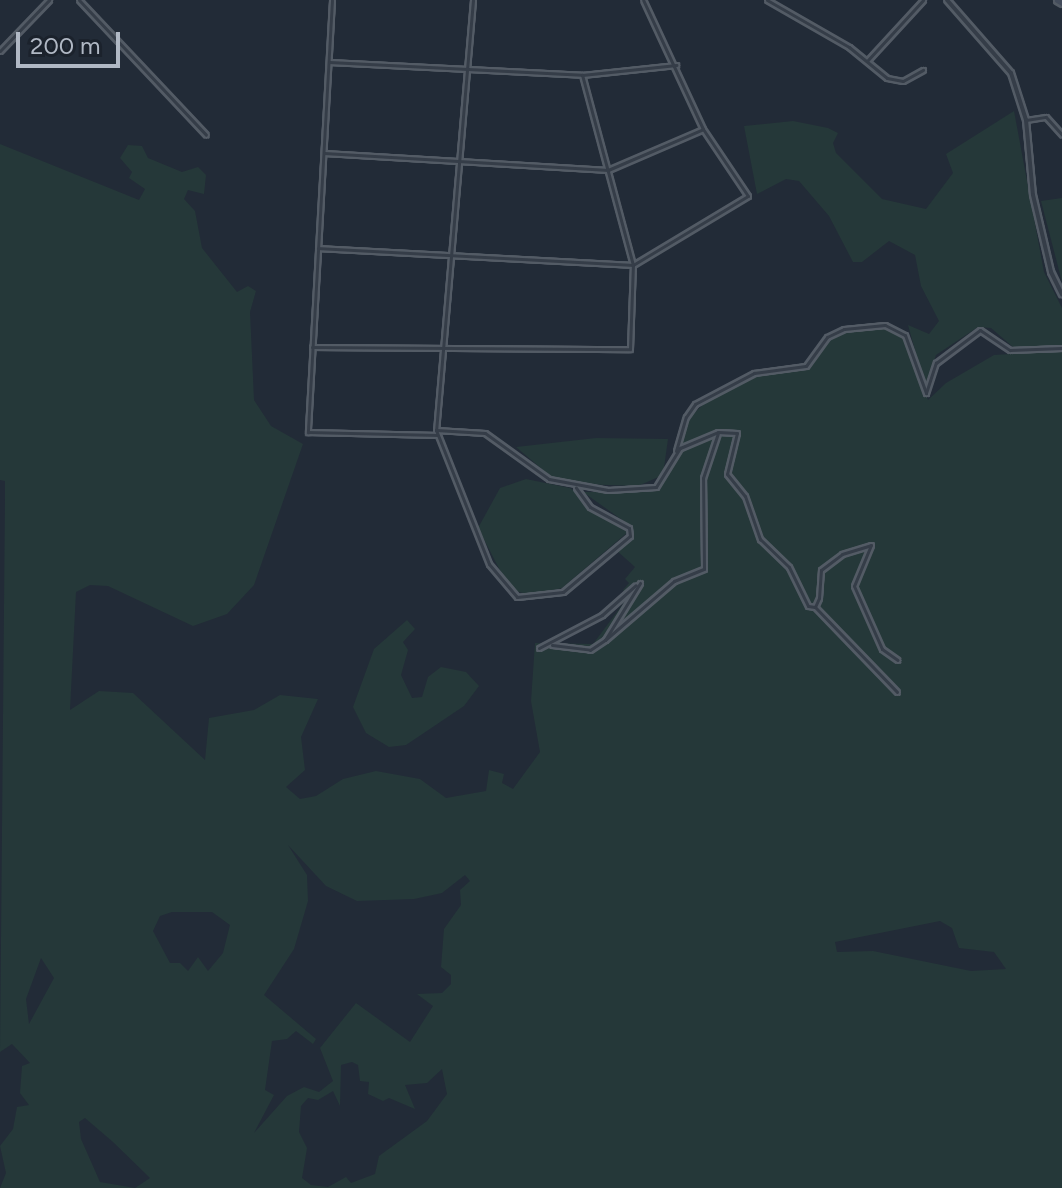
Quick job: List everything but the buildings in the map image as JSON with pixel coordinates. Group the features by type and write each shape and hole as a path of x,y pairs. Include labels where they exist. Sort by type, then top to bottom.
{"main road":[{"path":"1057,0 1062,3"}],"street":[{"path":"0,51 49,0"},
{"path":"79,0 206,135"},
{"path":"332,0 308,432 485,433 549,479 576,488 656,487 665,479 686,417 695,404 754,373 806,366 827,337 844,329 885,325 905,335 926,393 936,363 980,330 1010,350 1062,348"},
{"path":"473,0 436,433 489,564 517,597 563,592 629,538 629,528 590,507 576,488"},
{"path":"318,248 633,265 748,196 703,129 677,65 643,0"},
{"path":"767,0 896,81 923,70"},
{"path":"867,61 923,0"},
{"path":"947,0 1011,73 1026,120 1033,195 1051,272 1062,295"},
{"path":"329,62 582,75 677,65"},
{"path":"312,347 627,351 633,265 582,75"},
{"path":"1026,120 1046,117 1062,135"},
{"path":"324,153 608,170 703,129"},
{"path":"676,451 718,432 740,435 726,464 727,474 745,496 760,539 789,567 808,606 815,607 897,692"},
{"path":"552,645 590,650 674,581 702,572 707,507 703,478 718,432"},
{"path":"815,607 821,570 842,554 870,545 854,586 882,649 898,660"},
{"path":"539,648 552,645 602,615 640,583 605,640"}],"shaded area":[{"path":"1014,111 1044,272 1062,308 1062,346 1013,347 991,328 978,327 936,355 925,386 908,325 929,334 939,321 921,286 915,255 889,241 862,262 853,262 829,216 799,181 786,179 757,194 744,126 793,121 828,128 838,133 833,143 836,153 882,199 926,209 953,173 946,154"},
{"path":"0,144 139,200 145,189 129,178 132,172 120,158 128,145 142,146 148,158 182,172 198,167 206,175 204,194 188,190 184,199 195,211 202,248 237,292 248,286 256,291 250,312 254,400 271,426 303,444 254,585 227,614 193,626 108,586 90,585 76,592 70,710 99,691 133,693 205,760 209,718 254,710 280,695 318,699 301,737 305,770 286,787 300,799 316,796 343,779 376,771 420,779 446,798 486,791 489,770 504,774 502,783 513,789 540,752 531,701 535,643 593,644 629,596 623,590 629,583 625,579 635,567 616,550 631,536 632,527 583,492 644,491 662,486 686,421 713,395 762,373 802,370 832,338 850,329 881,327 903,335 928,400 946,383 994,355 1062,351 1062,1188 135,1188 0,1188 6,1173 0,1146 13,1129 17,1107 29,1105 20,1093 22,1066 30,1063 12,1044 0,1052 5,481 0,480","holes":["288,845 326,886 357,901 414,899 442,893 465,875 470,881 460,890 461,905 444,929 441,967 451,975 451,984 442,993 417,994 433,1006 410,1042 356,1003 320,1048 333,1081 319,1092 304,1087 287,1096 254,1133 274,1095 265,1090 272,1041 287,1039 296,1031 313,1044 316,1039 264,995 294,949 308,901 307,875","172,912 212,912 230,925 223,953 208,971 198,957 188,971 180,963 170,963 153,931 160,916","940,921 952,928 959,948 994,952 1006,969 971,971 873,951 837,952 835,942","41,958 54,978 29,1024 26,999","352,1062 358,1065 360,1081 369,1082 368,1094 383,1101 389,1098 415,1109 405,1085 427,1083 442,1069 447,1094 427,1121 379,1156 375,1174 351,1183 346,1177 328,1187 311,1185 302,1178 307,1148 299,1132 301,1106 308,1098 318,1100 333,1091 340,1106 341,1065","85,1118 150,1178 135,1188 100,1182 81,1139 79,1122"]},
{"path":"1062,198 1062,282 1041,201"},
{"path":"596,438 668,439 663,475 638,486 577,484 550,476 516,447"},
{"path":"526,479 570,488 628,532 562,588 532,595 515,591 505,580 478,528 500,488"},
{"path":"407,620 415,629 403,642 408,650 401,675 412,698 422,697 428,677 441,667 466,672 479,686 464,706 406,745 389,747 366,733 353,707 374,649"}]}
